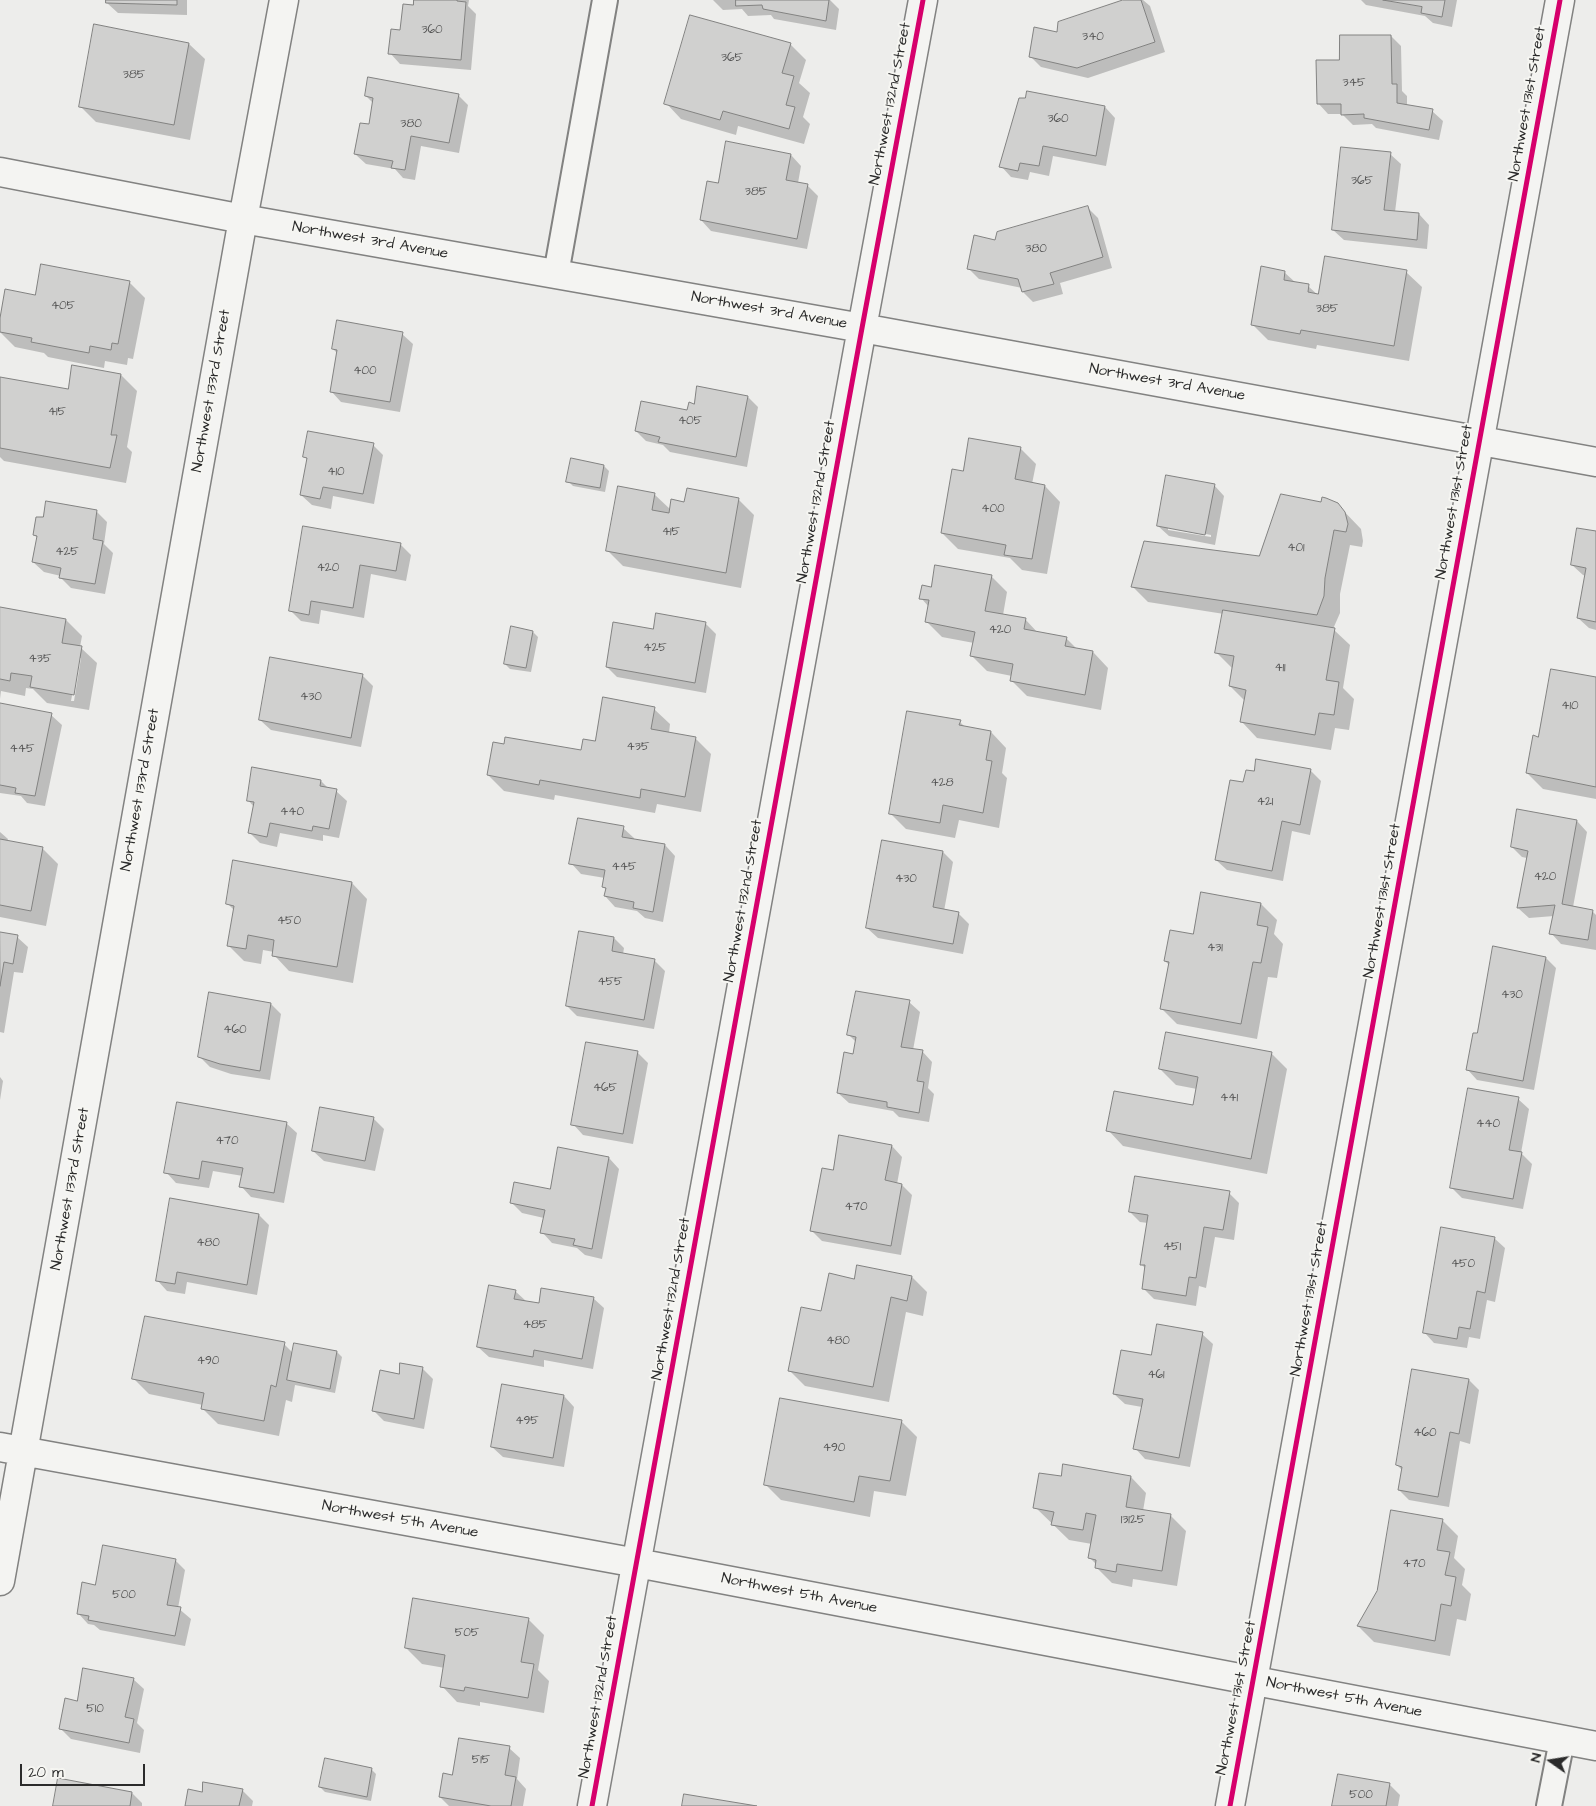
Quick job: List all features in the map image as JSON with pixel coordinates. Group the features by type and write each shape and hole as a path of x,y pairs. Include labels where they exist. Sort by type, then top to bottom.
{"street":[{"name":"Northwest 133rd Street","path":"0,1581 12,1449 284,0"},
{"name":"Northwest 132nd Street","path":"592,1806 923,0"},
{"name":"Northwest 131st Street","path":"1230,1806 1560,0"},
{"name":"Northwest 3rd Avenue","path":"0,172 243,219 862,328 1596,462"},
{"name":"Northwest 5th Avenue","path":"12,1449 637,1563 1596,1746"}],"lane":[{"path":"556,274 605,0"},
{"path":"1549,1806 1562,1740"}],"building":[{"path":"106,0 177,0 177,5 106,3"},
{"path":"414,0 457,0 466,2 461,60 388,54 391,29 400,30 403,4 413,5"},
{"path":"736,0 829,0 826,21 763,9 762,5 736,6"},
{"path":"1123,0 1141,0 1155,42 1077,68 1029,57 1034,27 1057,32 1058,22"},
{"path":"1383,0 1445,0 1442,17 1421,13 1422,7"},
{"path":"690,15 791,43 782,73 794,76 786,105 795,107 789,129 723,111 720,120 664,104"},
{"path":"94,24 189,43 174,125 79,107"},
{"path":"1340,35 1391,35 1392,84 1397,84 1397,103 1433,109 1429,130 1364,118 1364,114 1341,115 1341,104 1317,104 1316,60 1339,60"},
{"path":"368,77 459,94 449,143 411,136 405,170 391,168 393,161 354,154 360,123 369,124 373,98 365,96"},
{"path":"1027,91 1105,106 1096,156 1043,146 1039,166 1020,163 1018,171 999,167 1019,98 1025,98"},
{"path":"726,141 791,154 786,180 808,184 797,239 700,220 707,181 718,183"},
{"path":"1341,147 1391,152 1384,210 1419,213 1417,240 1332,230"},
{"path":"1088,206 1103,257 1050,273 1054,284 1022,292 1018,279 967,269 974,235 995,240 997,232"},
{"path":"1325,256 1407,270 1394,346 1301,330 1300,334 1251,325 1261,266 1285,271 1284,280 1309,284 1308,292 1318,294"},
{"path":"41,264 130,281 118,344 112,343 111,350 90,346 89,353 31,342 32,338 0,332 0,318 5,289 35,295"},
{"path":"337,320 403,332 390,402 330,392 337,350 332,349"},
{"path":"72,365 121,374 111,435 117,435 110,468 0,448 0,377 68,389"},
{"path":"697,386 748,396 736,457 658,442 660,437 635,431 641,401 687,410 689,402 694,404"},
{"path":"308,431 374,443 363,494 323,487 320,499 300,495 307,458 303,457"},
{"path":"969,438 1021,447 1015,479 1045,485 1032,559 1004,555 1006,545 941,533 952,469 963,471"},
{"path":"571,458 604,465 600,488 566,482"},
{"path":"1166,475 1215,484 1205,535 1157,526"},
{"path":"618,486 655,493 652,510 669,513 671,499 684,502 687,488 739,498 726,573 606,551"},
{"path":"1281,494 1321,502 1322,497 1326,498 1338,503 1345,512 1348,524 1346,532 1334,530 1325,578 1324,596 1317,615 1131,587 1144,541 1259,556"},
{"path":"46,501 97,510 93,539 103,541 95,584 59,578 61,568 32,562 37,536 33,535 36,517 43,517"},
{"path":"303,526 401,543 396,571 360,565 353,608 311,601 309,615 289,611"},
{"path":"1577,528 1596,531 1596,622 1577,618 1586,568 1571,565"},
{"path":"935,565 992,575 985,611 1026,618 1024,629 1067,637 1065,646 1093,651 1085,695 1010,681 1013,664 970,656 975,632 925,622 929,600 919,599 922,585 931,587"},
{"path":"0,607 66,619 62,643 82,646 74,695 30,687 32,676 11,673 10,681 0,679"},
{"path":"1223,610 1335,628 1326,680 1339,682 1334,715 1319,713 1315,735 1240,722 1246,690 1229,686 1234,656 1215,653"},
{"path":"656,613 706,622 695,683 606,667 613,622 653,629"},
{"path":"511,626 533,631 526,668 504,664"},
{"path":"270,657 363,674 351,738 259,720"},
{"path":"1551,669 1596,677 1596,787 1526,773 1533,735 1538,737"},
{"path":"603,697 655,707 651,729 696,737 685,797 641,789 640,798 540,780 539,785 487,775 493,742 504,744 505,737 581,750 583,739 595,741"},
{"path":"0,703 52,713 35,796 15,793 16,788 0,785"},
{"path":"907,711 961,720 959,725 991,731 986,760 992,761 983,813 943,805 940,823 889,814"},
{"path":"1256,759 1311,769 1300,825 1282,821 1272,871 1215,860 1230,780 1243,782 1246,770 1254,771"},
{"path":"252,767 321,780 320,786 337,789 329,829 313,826 312,831 270,823 267,837 248,833 254,802 247,801"},
{"path":"1517,809 1577,820 1562,904 1593,910 1588,940 1549,934 1555,905 1517,908 1528,851 1511,847"},
{"path":"578,818 624,826 622,837 665,844 653,912 633,908 634,902 604,896 606,888 602,887 605,870 569,864"},
{"path":"0,839 43,847 31,911 0,905"},
{"path":"882,840 943,851 933,907 959,912 953,944 866,928"},
{"path":"233,860 352,882 337,967 272,956 274,940 248,935 246,949 227,946 234,906 226,904"},
{"path":"1201,892 1261,903 1257,925 1268,927 1261,963 1253,962 1241,1024 1160,1009 1169,962 1164,961 1170,930 1193,934"},
{"path":"579,931 614,937 612,951 655,959 644,1020 566,1006"},
{"path":"0,932 18,935 13,964 4,962 0,986"},
{"path":"1493,946 1546,957 1523,1081 1466,1070 1473,1033 1477,1033"},
{"path":"856,991 910,1000 901,1047 923,1050 917,1081 924,1082 919,1113 887,1107 887,1102 837,1093 844,1052 853,1054 856,1037 847,1035"},
{"path":"209,992 271,1003 260,1071 220,1064 198,1057"},
{"path":"1166,1032 1272,1052 1251,1159 1106,1131 1114,1091 1193,1105 1198,1077 1159,1069"},
{"path":"586,1042 638,1051 623,1134 571,1125"},
{"path":"1468,1088 1519,1097 1509,1150 1522,1152 1513,1199 1450,1188"},
{"path":"177,1102 287,1122 274,1193 239,1187 243,1168 202,1161 199,1179 164,1173"},
{"path":"320,1107 374,1117 365,1161 312,1151"},
{"path":"839,1135 892,1145 885,1180 902,1184 891,1246 810,1231 822,1168 833,1170"},
{"path":"558,1147 609,1157 592,1249 573,1245 575,1239 540,1233 545,1210 510,1203 514,1182 550,1189"},
{"path":"1135,1176 1230,1191 1223,1230 1204,1227 1196,1278 1189,1277 1186,1296 1142,1289 1145,1265 1140,1265 1148,1215 1129,1212"},
{"path":"170,1198 259,1214 247,1285 177,1272 175,1284 156,1281"},
{"path":"1441,1227 1495,1237 1485,1293 1477,1291 1470,1329 1459,1327 1457,1339 1423,1333"},
{"path":"857,1265 912,1276 907,1301 891,1297 873,1387 788,1371 801,1307 821,1311 829,1273 854,1279"},
{"path":"489,1285 516,1290 514,1299 539,1303 541,1288 594,1297 582,1359 534,1350 533,1357 477,1347"},
{"path":"145,1316 285,1342 276,1387 271,1385 264,1421 201,1409 204,1393 132,1379"},
{"path":"1157,1324 1203,1332 1179,1458 1133,1449 1143,1399 1113,1394 1121,1350 1151,1355"},
{"path":"294,1343 337,1351 330,1389 287,1380"},
{"path":"400,1363 423,1367 414,1419 372,1411 380,1370 399,1374"},
{"path":"1412,1369 1469,1379 1459,1434 1450,1432 1438,1497 1398,1490 1402,1467 1396,1465"},
{"path":"502,1384 564,1395 553,1458 491,1447"},
{"path":"780,1398 902,1420 890,1481 859,1476 854,1502 764,1485"},
{"path":"1063,1464 1131,1476 1126,1507 1171,1514 1162,1571 1117,1564 1116,1572 1095,1568 1096,1560 1088,1558 1096,1515 1086,1513 1083,1530 1051,1525 1054,1512 1033,1508 1039,1473 1061,1476"},
{"path":"1391,1510 1443,1519 1437,1550 1450,1552 1445,1575 1456,1577 1451,1606 1441,1604 1435,1641 1357,1626 1377,1591"},
{"path":"103,1545 176,1559 167,1605 181,1607 175,1636 88,1620 89,1616 77,1614 82,1582 95,1585"},
{"path":"413,1598 529,1618 521,1662 534,1664 528,1698 465,1687 464,1691 440,1687 445,1655 405,1648"},
{"path":"83,1668 134,1678 125,1717 134,1719 129,1743 59,1729 65,1698 77,1701"},
{"path":"459,1738 510,1746 505,1775 516,1777 511,1806 491,1806 439,1797 443,1773 452,1775"},
{"path":"325,1758 372,1768 367,1797 319,1787"},
{"path":"1338,1774 1390,1783 1386,1806 1332,1806"},
{"path":"58,1778 132,1792 130,1806 53,1806"},
{"path":"203,1782 243,1789 239,1806 185,1806 188,1789 202,1792"},
{"path":"684,1794 757,1806 682,1806"}],"cycle path":[{"path":"592,1806 923,0"},
{"path":"1230,1806 1560,0"}]}
